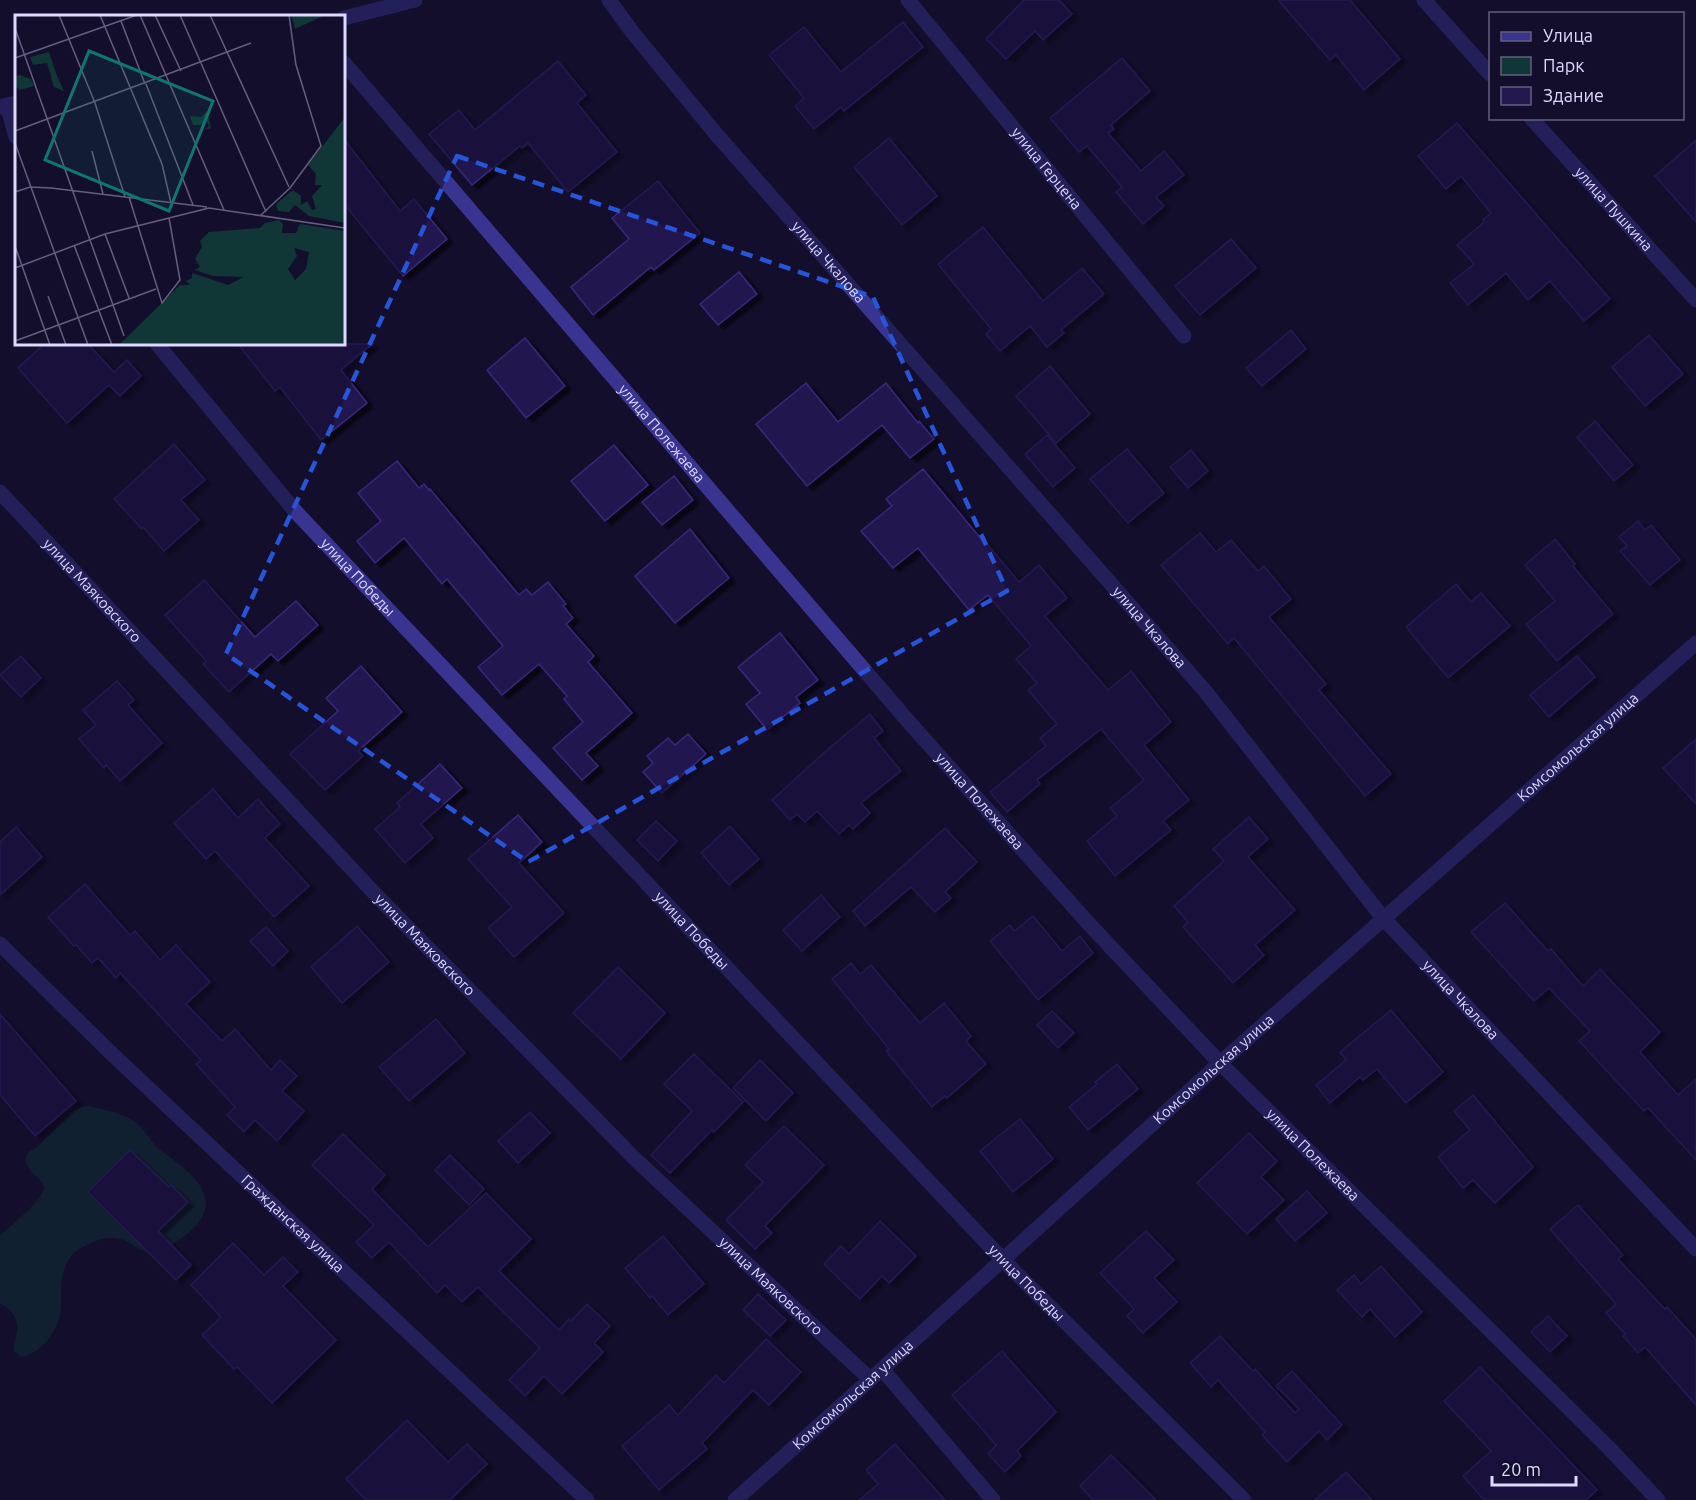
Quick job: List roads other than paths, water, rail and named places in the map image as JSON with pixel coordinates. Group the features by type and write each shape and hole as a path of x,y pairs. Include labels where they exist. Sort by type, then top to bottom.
{"street":[{"path":"345,18 415,0"},
{"name":"улица Чкалова","path":"609,0 633,33 716,134 1205,691 1383,918 1696,1249"},
{"name":"улица Герцена","path":"908,0 1184,336"},
{"path":"1424,0 1489,72"},
{"name":"улица Полежаева","path":"345,64 908,721 1089,924 1220,1063 1602,1441 1658,1500"},
{"path":"8,105 15,133"},
{"name":"улица Пушкина","path":"1533,120 1696,300"},
{"name":"улица Победы","path":"158,345 295,511 1003,1260 1244,1500"},
{"name":"улица Маяковского","path":"0,492 377,896 617,1141 876,1374 993,1500"},
{"name":"Комсомольская улица","path":"735,1500 1220,1063 1696,643"},
{"name":"Гражданская улица","path":"0,944 113,1055 587,1500"}]}
